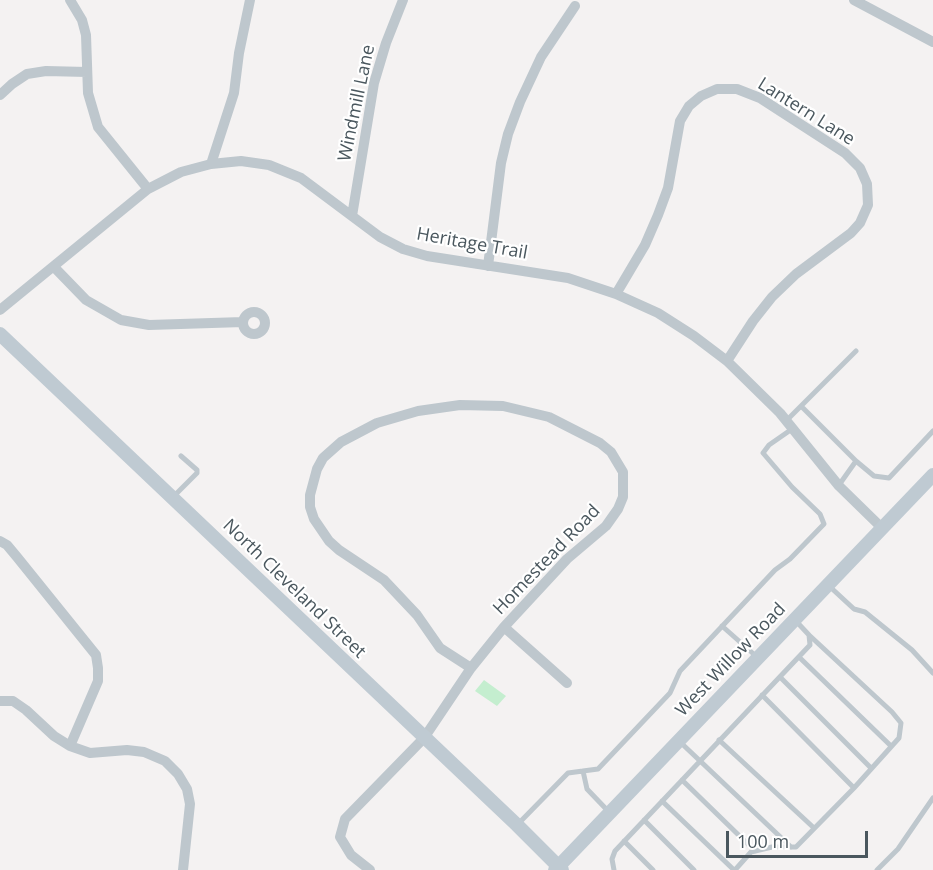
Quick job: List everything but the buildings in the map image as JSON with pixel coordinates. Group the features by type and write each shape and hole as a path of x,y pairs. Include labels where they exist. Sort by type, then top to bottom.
{"street":[{"path":"70,0 82,20 86,35 88,93 98,127 148,189"},
{"path":"211,164 234,93 239,53 250,0"},
{"name":"Windmill Lane","path":"352,216 375,83 386,43 403,0"},
{"path":"854,0 933,42"},
{"path":"488,266 501,163 508,134 541,57 575,6"},
{"path":"0,95 27,74 46,71 87,72"},
{"name":"Lantern Lane","path":"616,294 645,245 658,215 668,188 680,121 689,105 701,96 717,89 737,89 760,98 845,153 860,168 867,184 868,205 860,223 851,233 796,274 772,297 727,361"},
{"name":"Heritage Trail","path":"0,310 148,189 181,172 211,164 242,161 269,165 301,178 380,237 403,249 427,256 568,278 616,294 658,313 727,361 789,425 839,486 882,528"},
{"path":"54,267 87,300 121,320 149,325 243,322"},
{"name":"North Cleveland Street","path":"0,334 517,825 558,869"},
{"name":"Homestead Road","path":"370,870 351,855 340,837 345,819 424,738 471,668 504,627 567,559 613,518 623,497 623,472 611,452 588,435 549,417 503,406 460,405 418,411 377,423 341,442 323,458 312,483 310,507 320,530 339,550 384,580 417,615 444,652 471,668"},
{"name":"West Willow Road","path":"558,869 933,475"},
{"path":"0,541 7,545 96,655 99,668 98,681 70,746"},
{"path":"504,627 567,683"},
{"path":"0,701 13,701 54,736 70,746 90,753 127,750 144,752 165,761 188,789 190,804 183,870"}],"lane":[{"path":"517,825 568,773 598,769 670,693 680,670 775,570 790,559 824,524 820,514 763,453 789,425 801,406 856,351"},
{"path":"801,406 855,461 874,476 889,478 933,431"},
{"path":"172,498 197,470 181,456"},
{"path":"839,486 855,461"},
{"path":"828,585 854,609 865,612 912,650 933,673"},
{"path":"662,801 734,870 752,852 772,847 796,847 899,738 901,723 892,712 795,620"},
{"path":"722,626 758,658"},
{"path":"614,870 612,859 615,851 810,645 809,635"},
{"path":"799,657 891,746"},
{"path":"780,677 872,768"},
{"path":"762,695 854,788"},
{"path":"719,740 814,828"},
{"path":"679,741 790,847"},
{"path":"583,771 587,789 611,814"},
{"path":"682,780 755,851"},
{"path":"877,870 898,849 933,798"},
{"path":"644,820 694,870"},
{"path":"624,841 653,870"}],"green space":[{"path":"484,680 506,696 497,706 475,691"}]}
